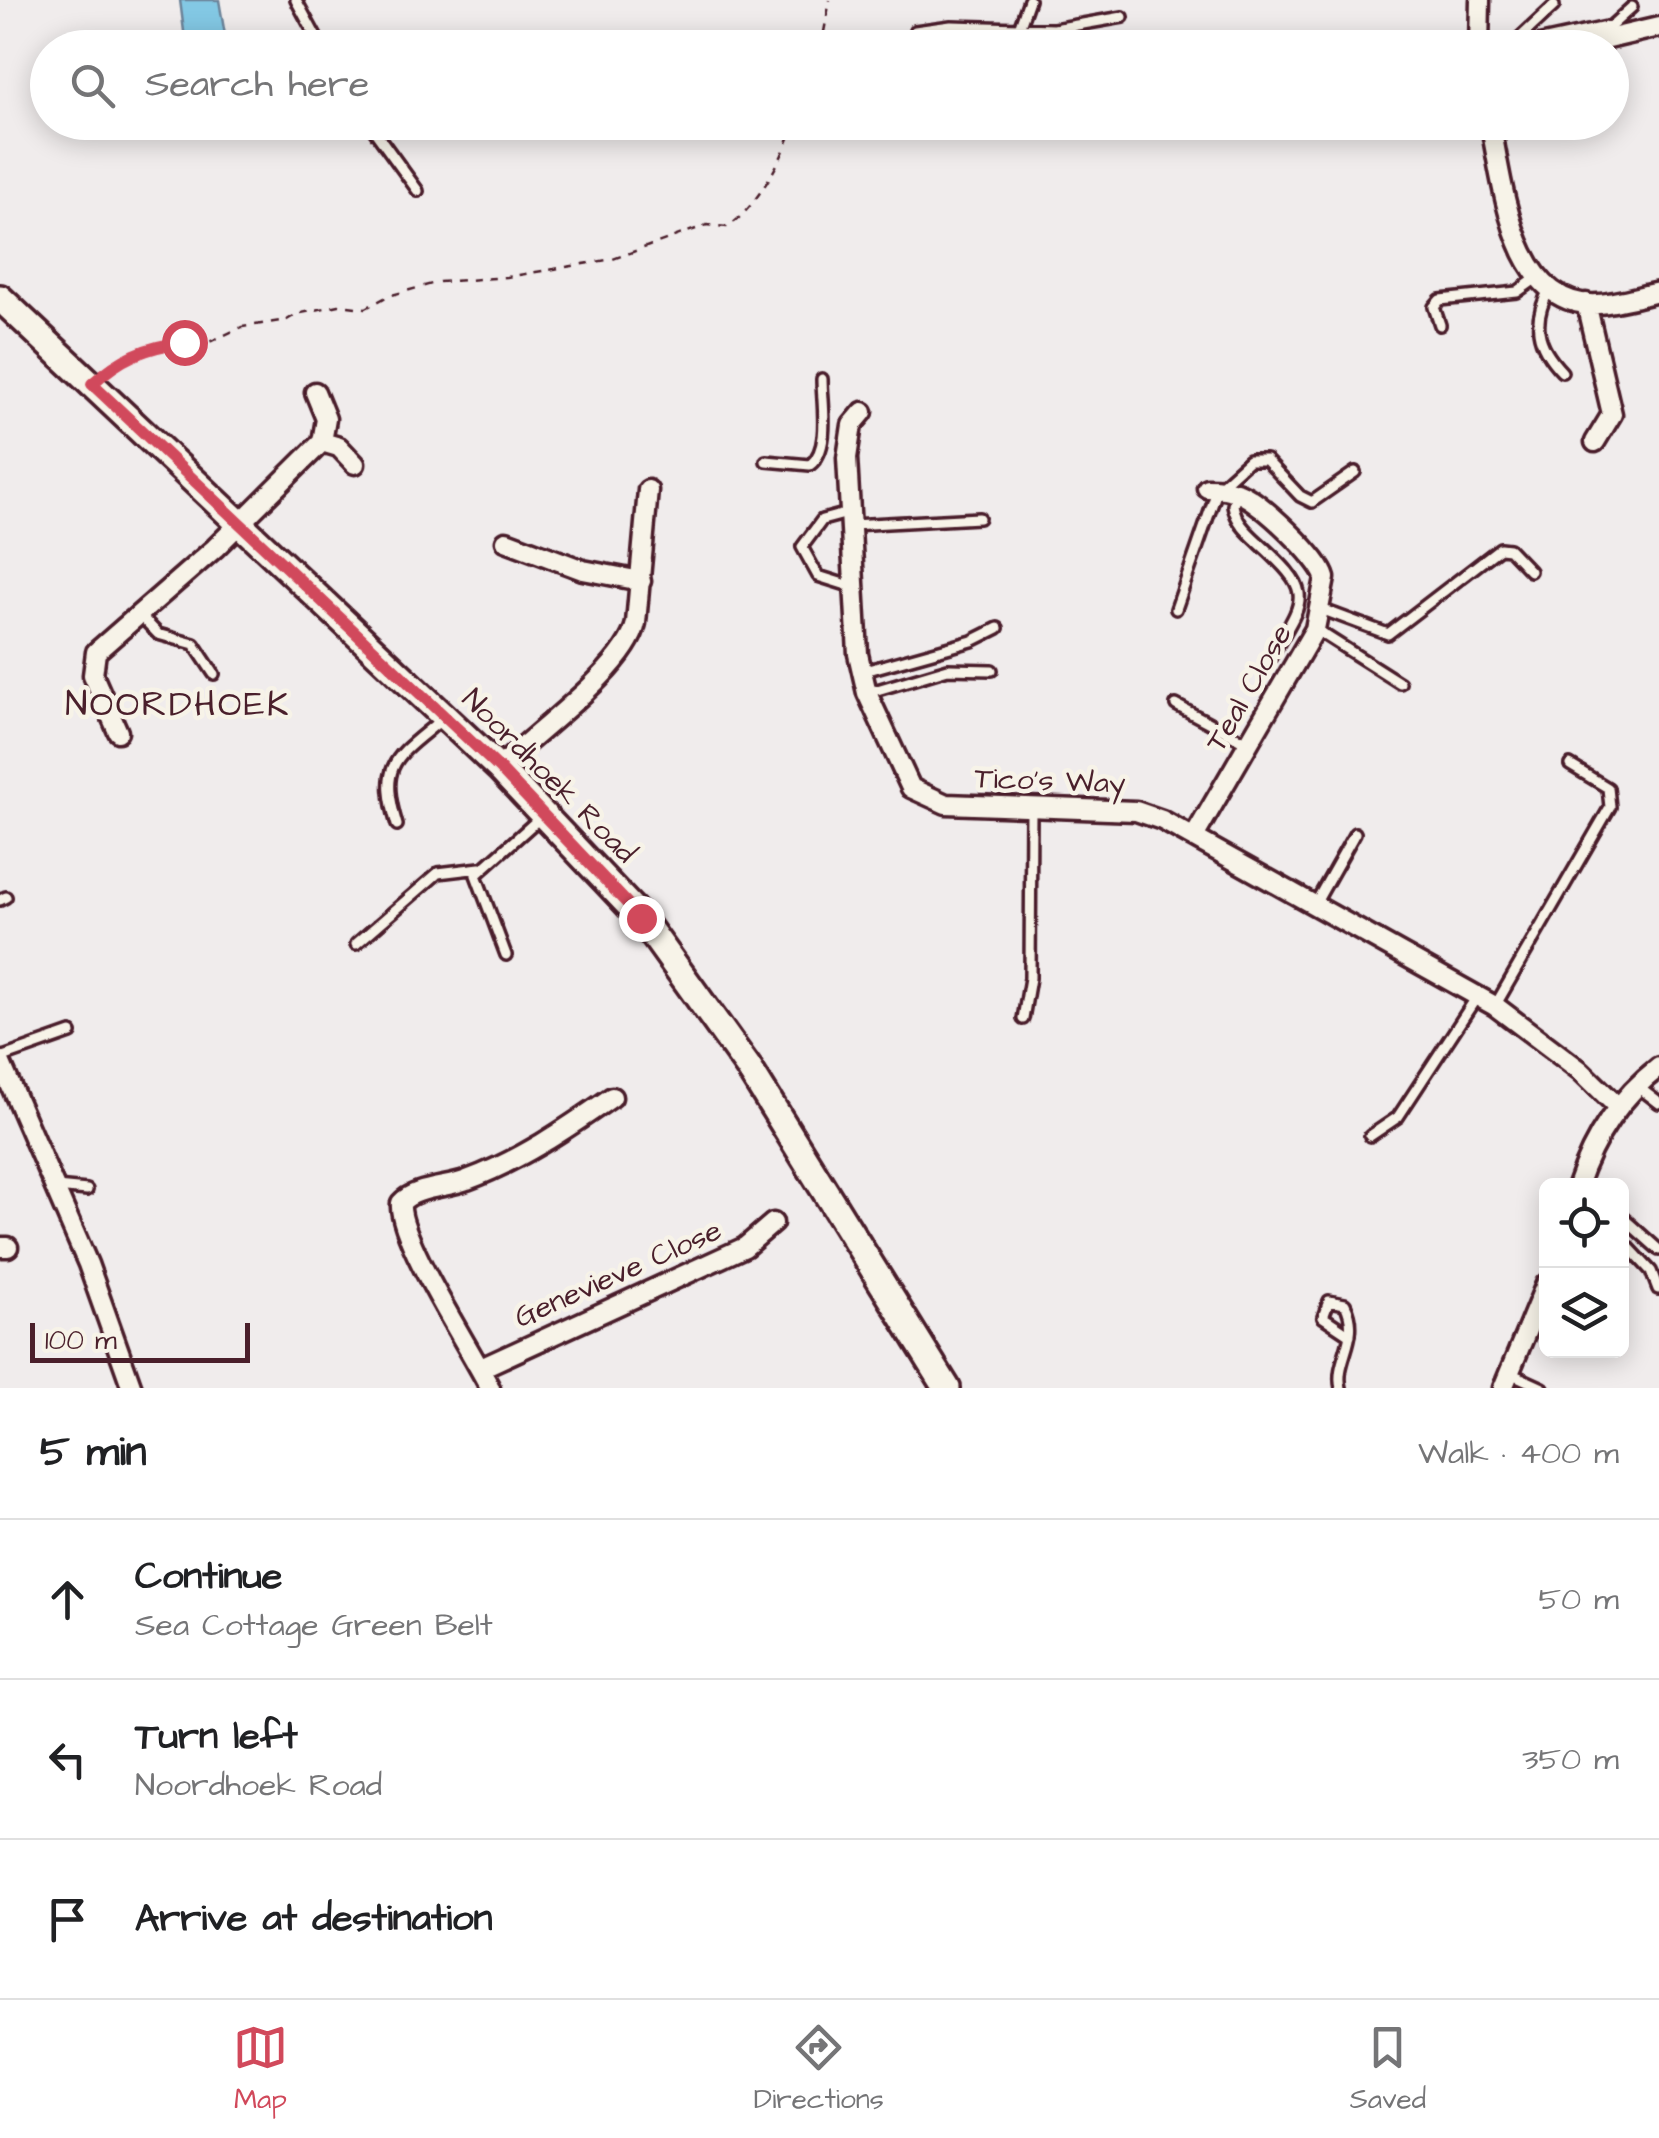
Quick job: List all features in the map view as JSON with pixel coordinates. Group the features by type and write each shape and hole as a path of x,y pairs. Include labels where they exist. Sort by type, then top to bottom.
{"main road":[{"name":"Noordhoek Road","path":"0,298 499,768 641,918 709,1008 946,1388"}],"street":[{"path":"1479,30 1480,0"},
{"path":"1629,33 1659,26"},
{"path":"1494,140 1517,244 1544,282 1586,303 1659,292"},
{"path":"1586,303 1612,414 1595,442"},
{"path":"118,732 93,675 92,658 100,646 240,524 322,442 326,418 315,392"},
{"name":"Tico's Way","path":"864,412 852,425 848,447 848,519 861,672 905,780 920,795 946,804 1136,811 1194,836 1478,995 1581,1071 1618,1107"},
{"path":"322,442 338,447 355,464"},
{"name":"Teal Close","path":"1194,836 1315,629 1325,578 1321,566 1252,500 1238,492 1213,488"},
{"path":"499,768 581,696 624,650 634,632 648,490"},
{"path":"506,541 583,570 640,581"},
{"path":"0,1060 88,1264 132,1388"},
{"path":"1579,1178 1588,1154 1618,1107 1659,1067"},
{"path":"490,1388 417,1252 402,1219 401,1204 409,1195 466,1181 508,1163 612,1097"},
{"name":"Genevieve Close","path":"481,1368 745,1246 774,1224"},
{"path":"1506,1384 1539,1302"}],"lane":[{"path":"296,0 312,30"},
{"path":"1018,30 1029,0"},
{"path":"1528,30 1554,6"},
{"path":"1592,30 1611,26 1632,8"},
{"path":"1026,30 1122,18"},
{"path":"923,30 951,26 1005,30"},
{"path":"381,140 418,191"},
{"path":"1440,325 1434,307 1440,300 1517,292 1544,282"},
{"path":"1544,282 1536,319 1537,335 1562,372"},
{"path":"766,461 810,464 822,445 822,379"},
{"path":"822,445 848,447"},
{"path":"1176,610 1213,488 1249,460 1260,457 1300,496 1312,502 1355,472"},
{"path":"1238,492 1233,505 1242,527 1293,574 1299,585 1295,615 1269,660"},
{"path":"853,586 818,576 802,548 822,520 980,518"},
{"path":"1321,610 1392,633 1500,548 1509,548 1530,571"},
{"path":"139,614 158,634 190,641 214,674"},
{"path":"861,672 972,641 998,628"},
{"path":"1315,629 1400,683"},
{"path":"868,693 948,670 992,670"},
{"path":"1176,705 1248,744"},
{"path":"397,825 387,781 391,765 444,717"},
{"path":"1495,1006 1588,852 1610,807 1608,788 1570,765"},
{"path":"1023,1019 1030,978 1032,808"},
{"path":"356,944 438,874 480,868 544,814"},
{"path":"1315,904 1355,832"},
{"path":"480,868 477,884 496,919 506,954"},
{"path":"1370,1136 1398,1117 1478,995"},
{"path":"0,1060 71,1033"},
{"path":"1638,1086 1659,1103"},
{"path":"53,1187 86,1190"},
{"path":"1629,1222 1659,1250"},
{"path":"1629,1248 1650,1271 1658,1290"},
{"path":"1341,1388 1339,1377 1350,1335"},
{"path":"1506,1384 1543,1388"}],"path":[{"path":"824,30 830,0"},
{"path":"92,384 112,365 146,348 205,344 242,327 339,305 366,308 388,296 439,282 507,277 613,259 707,225 727,227 758,195 789,140"}],"water":[{"path":"180,0 219,0 224,30 184,30"}],"district":[{"name":"NOORDHOEK","path":"178,704"}],"route":[{"path":"184,342 146,348 123,358 92,384 499,768 641,918"}]}
